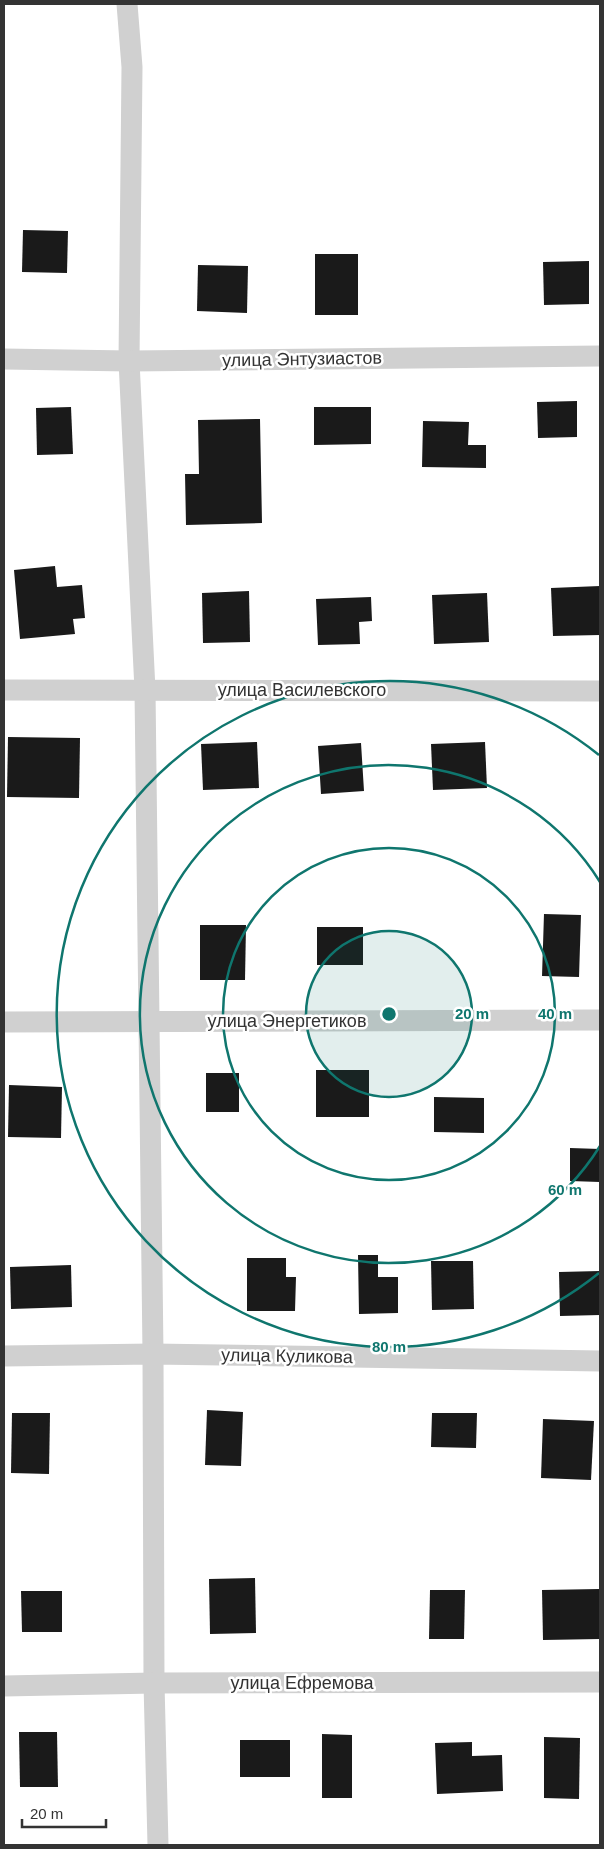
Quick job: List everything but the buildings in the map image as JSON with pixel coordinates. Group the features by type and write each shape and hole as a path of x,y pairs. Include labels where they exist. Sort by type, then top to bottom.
{"street":[{"path":"127,4 132,68 128,360 145,690 153,1354 154,1683 158,1845"},
{"name":"улица Энтузиастов","path":"4,359 128,360 600,356"},
{"name":"улица Василевского","path":"4,690 600,691"},
{"name":"улица Энергетиков","path":"4,1022 600,1020"},
{"name":"улица Куликова","path":"4,1356 153,1354 600,1361"},
{"name":"улица Ефремова","path":"4,1686 154,1683 600,1682"}]}
